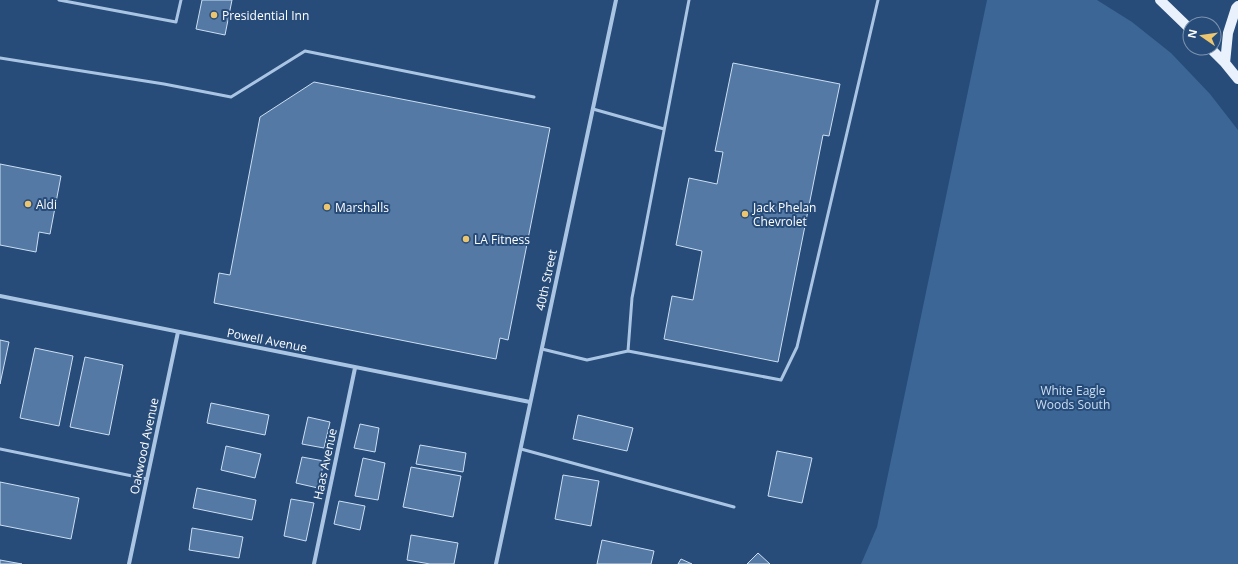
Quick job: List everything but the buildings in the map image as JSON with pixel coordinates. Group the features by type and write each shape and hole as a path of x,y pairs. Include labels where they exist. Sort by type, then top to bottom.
{"main road":[{"path":"1160,0 1182,21"},
{"path":"1225,63 1228,33 1238,6"},
{"path":"1218,56 1238,79"}],"street":[{"name":"40th Street","path":"496,564 616,0"},
{"name":"Powell Avenue","path":"0,296 530,402"},
{"name":"Oakwood Avenue","path":"129,564 178,332"},
{"name":"Haas Avenue","path":"314,564 355,368"}],"lane":[{"path":"59,0 176,22 181,0"},
{"path":"628,351 632,298 690,0"},
{"path":"542,349 588,360 628,351 781,380 797,347 878,0"},
{"path":"0,58 164,84 231,97 305,51 534,97"},
{"path":"593,109 664,129"},
{"path":"0,449 147,479"},
{"path":"521,449 734,507"}],"green space":[{"name":"White Eagle Woods South","path":"987,0 1097,0 1132,22 1171,53 1210,94 1238,130 1238,564 861,564 877,527"}],"place":[{"name":"Presidential Inn","path":"214,15"},
{"name":"Aldi","path":"28,204"},
{"name":"Marshalls","path":"327,207"},
{"name":"Jack Phelan Chevrolet","path":"745,214"},
{"name":"LA Fitness","path":"466,239"}]}
